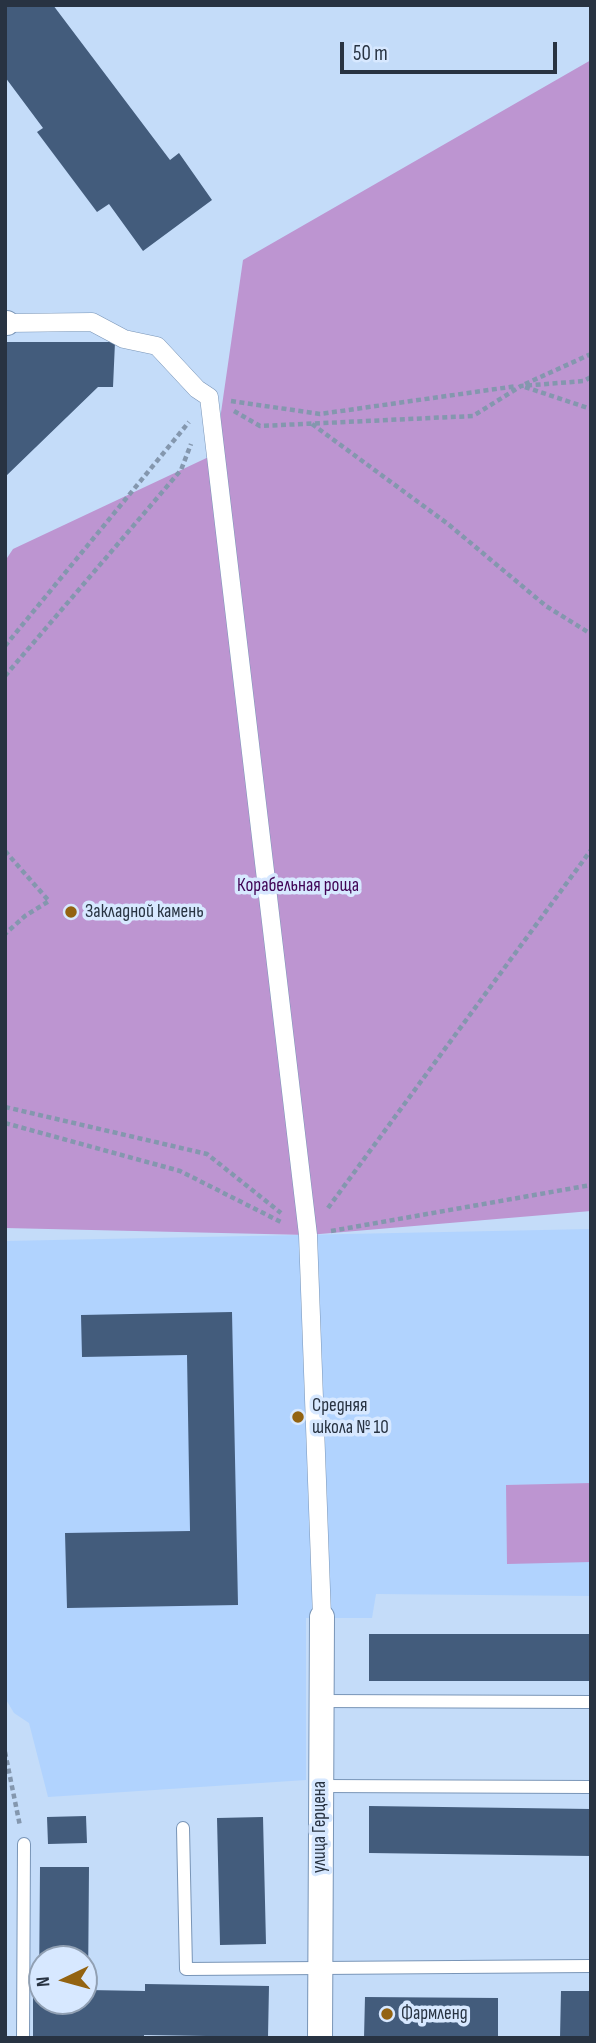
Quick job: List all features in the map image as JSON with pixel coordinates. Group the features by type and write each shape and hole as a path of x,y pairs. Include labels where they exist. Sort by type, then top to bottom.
{"street":[{"path":"6,323 92,321 124,339 157,346 197,389 209,397 308,1235 322,1617"},
{"name":"улица Герцена","path":"320,2038 322,1617"}],"lane":[{"path":"321,1701 591,1702"},
{"path":"321,1786 591,1787"},
{"path":"183,1828 186,1969 591,1966"},
{"path":"23,2038 24,1844"}],"path":[{"path":"209,397 260,426 473,416 521,386 591,354"},
{"path":"209,397 320,414 591,377"},
{"path":"521,386 591,409"},
{"path":"5,646 209,397"},
{"path":"5,676 181,470 209,397"},
{"path":"311,424 448,524 546,606 591,634"},
{"path":"5,1107 207,1154 308,1235 591,850"},
{"path":"5,851 49,901 5,934"},
{"path":"5,1752 24,1844"}],"shaded area":[{"name":"Средняя школа № 10","path":"591,1229 591,1596 376,1594 372,1618 306,1618 306,1780 48,1797 29,1723 14,1713 5,1698 5,1241"}],"green space":[{"name":"Корабельная роща","path":"591,60 591,1211 308,1235 5,1228 5,561 13,549 215,454 243,260"},
{"path":"591,1483 591,1562 507,1564 506,1485"}],"building":[{"path":"5,5 53,5 170,160 179,153 212,200 143,251 109,204 97,212 37,132 43,128 5,77"},
{"path":"5,342 115,342 113,387 98,387 5,477"},
{"path":"232,1312 238,1605 67,1608 65,1533 190,1531 187,1355 82,1357 81,1315"},
{"path":"369,1634 591,1634 591,1681 369,1681"},
{"path":"369,1806 591,1809 591,1856 369,1853"},
{"path":"86,1816 87,1843 48,1844 47,1817"},
{"path":"263,1817 266,1944 220,1945 217,1818"},
{"path":"40,1867 89,1867 88,1945 39,1945"},
{"path":"145,1984 269,1986 268,2037 144,2035 144,2038 33,2038 33,2015 98,2015 98,1990 145,1991"},
{"path":"561,1991 591,1991 591,2038 560,2038"},
{"path":"365,1997 498,1998 498,2038 364,2038"}],"place":[{"name":"Закладной камень","path":"71,912"},
{"name":"Средняя школа № 10","path":"298,1417"},
{"name":"Фармленд","path":"387,2014"}]}
